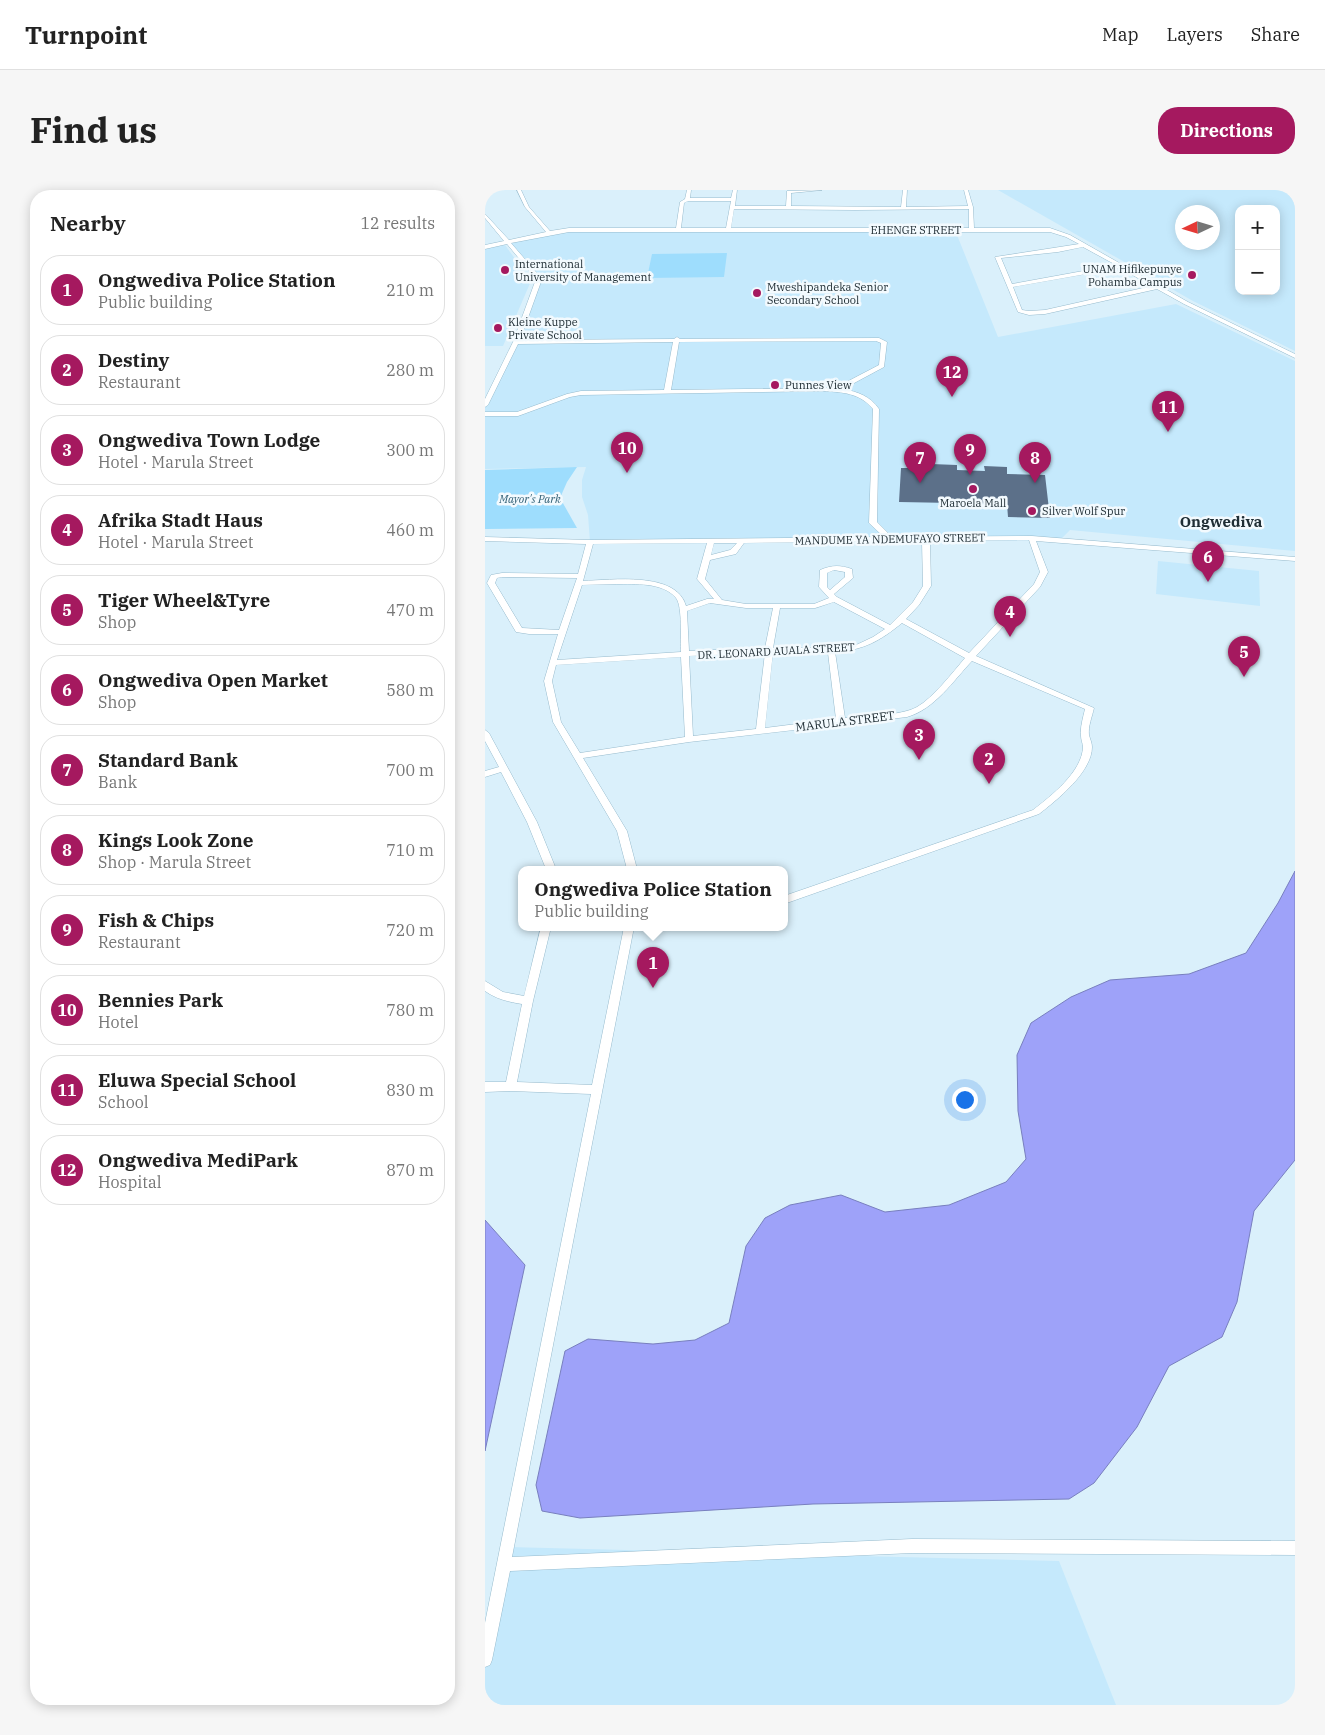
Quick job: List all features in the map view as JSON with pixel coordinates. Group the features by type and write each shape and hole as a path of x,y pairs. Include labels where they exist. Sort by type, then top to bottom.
{"street":[{"path":"519,190 527,207 549,232"},
{"path":"687,200 689,190"},
{"path":"728,230 735,190"},
{"path":"787,208 789,191 820,190"},
{"path":"903,208 905,190"},
{"path":"966,190 971,207 972,230"},
{"path":"678,231 682,202 687,200 733,199"},
{"path":"732,207 971,207"},
{"path":"485,215 539,279 516,342 493,385 485,405"},
{"name":"EHENGE STREET","path":"485,247 549,232 569,230 1050,230 1062,233 1156,287 1295,356"},
{"path":"1083,245 998,257 1020,311 1029,313 1045,312 1156,287"},
{"path":"1009,286 1120,266"},
{"path":"516,342 677,339 877,339 883,342 881,366 836,390"},
{"path":"667,392 677,339"},
{"path":"485,385 493,385"},
{"path":"485,414 518,414 577,393 823,389 853,393 870,400 876,409 873,523 860,539"},
{"path":"873,523 890,539"},
{"name":"DR. LEONARD AUALA STREET","path":"551,663 769,650 859,647 891,628 925,593 927,586 926,538"},
{"name":"MANDUME YA NDEMUFAYO STREET","path":"485,540 589,542 1032,538 1295,559"},
{"name":"MARULA STREET","path":"579,756 689,739 907,714 920,708 930,701 1037,585 1044,572 1032,538"},
{"path":"711,541 701,579 719,601"},
{"path":"708,558 733,552 742,541"},
{"path":"589,542 580,579 551,663 549,682 557,722 622,831 631,866"},
{"path":"562,632 529,632 519,630 491,583 494,577 502,575 653,583 667,588 678,596 683,610 689,739"},
{"path":"683,610 710,601 747,606 815,606 831,596 891,628"},
{"path":"760,731 769,650 777,606"},
{"path":"788,899 1036,812 1055,798 1068,784 1081,765 1088,748 1085,734 1090,708 970,657 901,619"},
{"path":"831,649 841,722"},
{"path":"485,734 532,822 550,866"},
{"path":"485,774 502,769"},
{"path":"511,1086 528,1000 545,931"},
{"path":"485,1660 550,1320 628,931"},
{"path":"485,985 491,992 505,997 528,1000"},
{"path":"485,1087 511,1086 597,1090"},
{"path":"504,1564 912,1546 1295,1548"}],"shaded area":[{"name":"UNAM Hifikepunye Pohamba Campus","path":"998,190 1295,190 1295,351 1193,301"},
{"path":"569,230 955,230 998,337 1176,304 1295,361 1295,551 1070,530 1060,540 590,542 588,515 582,497 582,480 586,467 485,469 485,405 516,342 539,279 508,242"},
{"name":"International University of Management","path":"505,245 531,281 503,346 485,346 485,249"},
{"path":"1158,561 1259,571 1260,606 1156,594"},
{"path":"507,1547 1059,1561 1116,1705 485,1705 485,1660"}],"green space":[{"path":"727,253 724,277 647,278 652,254"},
{"name":"Mayor's Park","path":"577,467 567,482 560,498 577,528 485,529 485,470"}],"water":[{"path":"1295,871 1295,1160 1254,1211 1237,1302 1222,1337 1169,1366 1137,1427 1094,1483 1069,1499 813,1504 580,1518 542,1511 536,1485 565,1351 588,1339 653,1344 695,1340 729,1323 746,1246 765,1218 790,1205 841,1195 885,1212 949,1205 1006,1182 1026,1159 1018,1111 1017,1055 1031,1023 1071,997 1110,980 1189,974 1246,953 1278,903"},
{"path":"485,1220 525,1265 485,1451"}],"building":[{"name":"Maroela Mall","path":"931,464 957,465 957,470 985,471 984,466 1007,467 1007,474 1045,475 1050,518 1008,517 1007,504 899,502 901,468 931,468"}],"place":[{"name":"International University of Management","path":"505,270"},
{"name":"UNAM Hifikepunye Pohamba Campus","path":"1192,275"},
{"name":"Mweshipandeka Senior Secondary School","path":"757,293"},
{"name":"Kleine Kuppe Private School","path":"498,328"},
{"name":"Punnes View","path":"775,385"},
{"name":"Ongwediva MediPark","path":"952,397"},
{"name":"Eluwa Special School","path":"1168,432"},
{"name":"Bennies Park","path":"627,473"},
{"name":"Fish & Chips","path":"970,475"},
{"name":"Standard Bank","path":"920,483"},
{"name":"Kings Look Zone","path":"1035,483"},
{"name":"Maroela Mall","path":"973,489"},
{"name":"Silver Wolf Spur","path":"1032,511"},
{"name":"Ongwediva Open Market","path":"1208,582"},
{"name":"Afrika Stadt Haus","path":"1010,637"},
{"name":"Tiger Wheel&Tyre","path":"1244,677"},
{"name":"Ongwediva Town Lodge","path":"919,760"},
{"name":"Destiny","path":"989,784"},
{"name":"Ongwediva Police Station","path":"653,988"}],"district":[{"name":"Ongwediva","path":"1221,521"}]}
